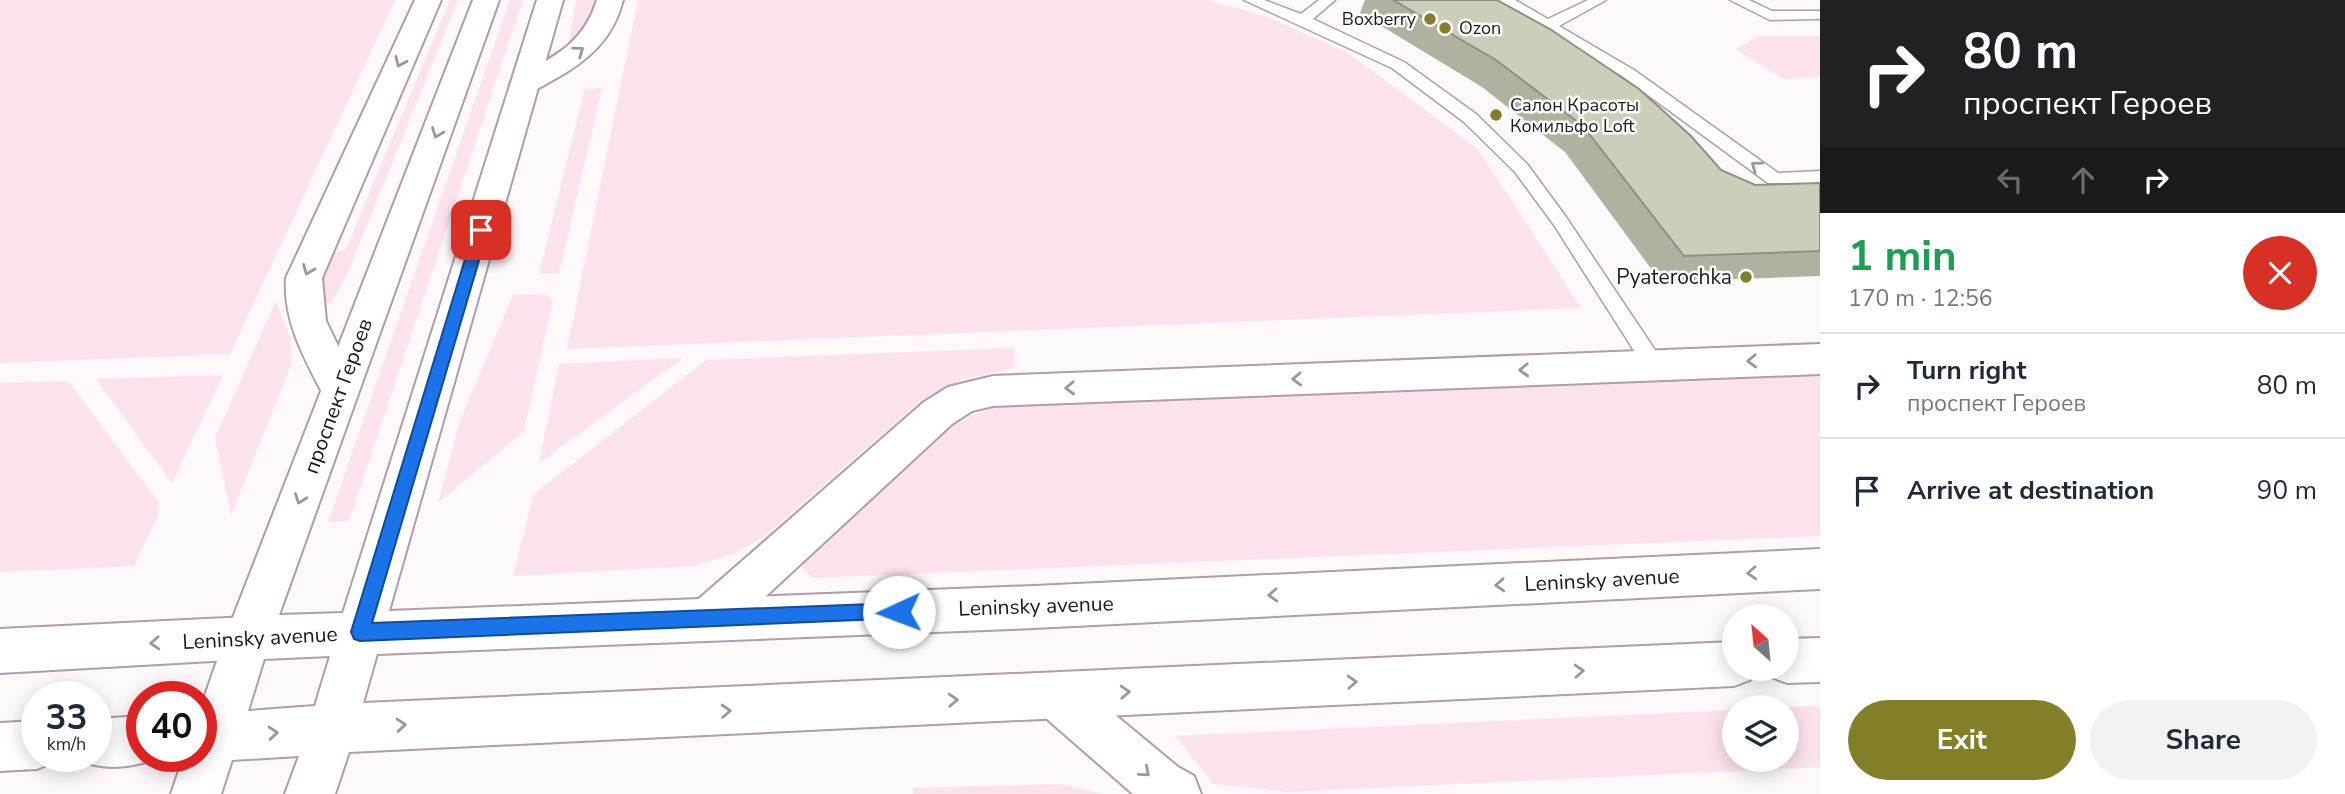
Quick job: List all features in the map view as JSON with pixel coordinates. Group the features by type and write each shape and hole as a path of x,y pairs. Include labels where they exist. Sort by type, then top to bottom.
{"street":[{"path":"340,389 306,318 301,296 304,278 428,0"},
{"name":"проспект Героев","path":"217,714 248,638 486,0"},
{"path":"310,794 332,730 551,0"},
{"path":"525,84 578,53 597,36 606,20 610,0"},
{"path":"709,619 938,413 962,398 993,391 1820,359"},
{"name":"Leninsky avenue","path":"0,651 360,632 1820,569"},
{"path":"1799,661 1820,660"},
{"path":"217,737 1722,665"},
{"path":"1056,696 1160,785 1176,794"},
{"path":"0,747 21,746"},
{"name":"проспект Героев","path":"197,794 201,772"}],"lane":[{"path":"1251,0 1303,20 1398,65 1470,118 1521,168 1560,221 1654,365"},
{"path":"1303,20 1328,0"},
{"path":"1505,0 1551,24 1662,97 1774,179 1820,177"},
{"path":"1551,24 1599,0"},
{"path":"1737,0 1770,16 1820,15"}],"shaded area":[{"path":"0,0 395,0 230,354 0,363"},
{"path":"450,0 458,0 346,277 331,303 325,303 323,283 330,259 333,252 345,251"},
{"path":"510,0 523,0 349,521 328,522"},
{"path":"576,0 595,0 588,24 574,41 569,41"},
{"path":"638,0 1207,0 1268,17 1348,53 1478,149 1581,308 567,349"},
{"path":"1758,36 1820,36 1820,77 1783,79 1736,49"},
{"path":"602,88 559,273 539,274 585,89"},
{"path":"545,294 553,300 524,431 438,503 460,421 513,295"},
{"path":"276,301 290,338 292,363 231,515 215,438"},
{"path":"1014,348 1015,368 961,380 924,398 762,538 738,552 694,566 513,576 534,494 706,360"},
{"path":"683,358 539,463 559,364"},
{"path":"1820,372 1820,536 812,578 802,567 805,559 942,434 976,414 1014,404"},
{"path":"223,375 172,483 96,379"},
{"path":"68,381 159,503 158,516 134,566 0,572 0,383"},
{"path":"1820,706 1820,767 1799,768 1799,707"},
{"path":"1722,711 1722,772 1289,792 1213,784 1176,736"},
{"path":"1062,784 1102,794 913,794 912,788"}],"building":[{"path":"1393,0 1497,0 1550,29 1639,89 1691,136 1721,170 1755,185 1820,183 1820,251 1684,256 1583,126 1496,60"}],"place":[{"name":"Boxberry","path":"1430,19"},
{"name":"Ozon","path":"1445,28"},
{"name":"Салон Красоты Комильфо Loft","path":"1496,115"},
{"name":"Pyaterochka","path":"1746,277"}],"route":[{"path":"481,230 360,632 899,612"}]}
